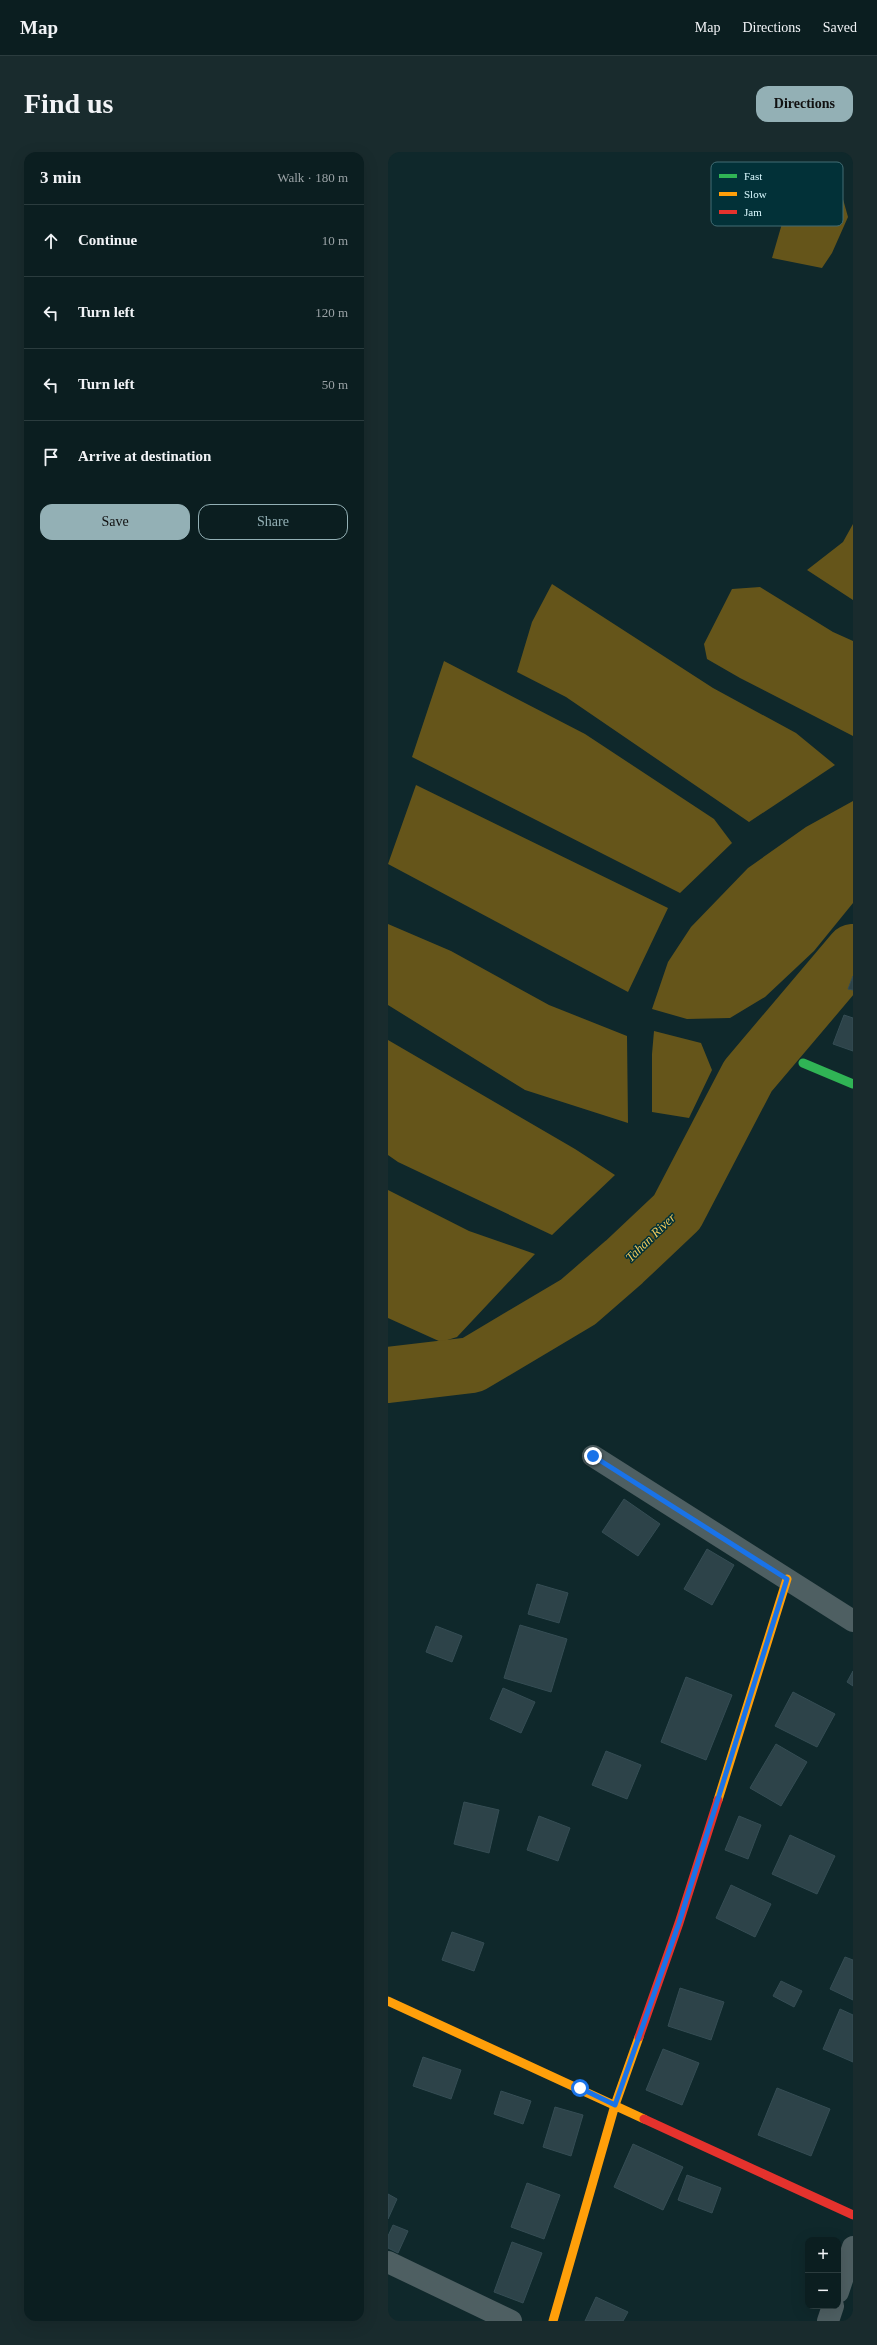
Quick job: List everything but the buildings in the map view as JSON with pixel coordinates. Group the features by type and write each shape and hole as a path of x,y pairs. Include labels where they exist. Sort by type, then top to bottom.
{"street":[{"path":"803,1063 853,1084"},
{"path":"593,1456 853,1621"},
{"path":"553,2321 615,2105 679,1923 787,1579"},
{"path":"388,2001 853,2215"},
{"path":"841,2283 853,2247"},
{"path":"388,2262 511,2321"},
{"path":"828,2321 832,2309"}],"shaded area":[{"path":"843,199 848,217 832,253 822,268 772,258 781,226 843,226"},
{"path":"853,524 853,600 807,570 843,542"},
{"path":"552,584 713,688 796,733 835,765 749,822 566,697 517,672 532,622"},
{"path":"760,587 833,632 853,641 853,736 740,678 707,659 704,644 732,589"},
{"path":"444,661 585,734 714,819 732,843 680,893 412,757"},
{"path":"416,785 668,908 628,992 388,864"},
{"path":"853,801 853,903 814,951 765,997 730,1018 687,1019 652,1009 668,962 691,927 748,868 806,827"},
{"path":"388,924 451,951 549,1005 627,1036 628,1123 525,1090 388,1005"},
{"path":"654,1031 701,1043 712,1070 689,1118 652,1112 652,1054"},
{"path":"388,1040 575,1149 615,1175 552,1235 398,1162 388,1155"},
{"path":"388,1190 469,1231 535,1254 457,1337 441,1342 388,1318"}],"waterway":[{"name":"Tahan River","path":"388,1375 472,1365 578,1302 624,1262 677,1212 748,1076 853,952"}],"traffic: fast":[{"path":"803,1063 853,1084"}],"traffic: slow":[{"path":"718,1800 787,1579"},
{"path":"388,2001 644,2119"},
{"path":"553,2321 615,2105 639,2037"}],"traffic: jam":[{"path":"639,2037 679,1923 718,1800"},
{"path":"644,2119 853,2215"}],"route":[{"path":"580,2088 615,2105 679,1923 787,1579 593,1456"}]}
